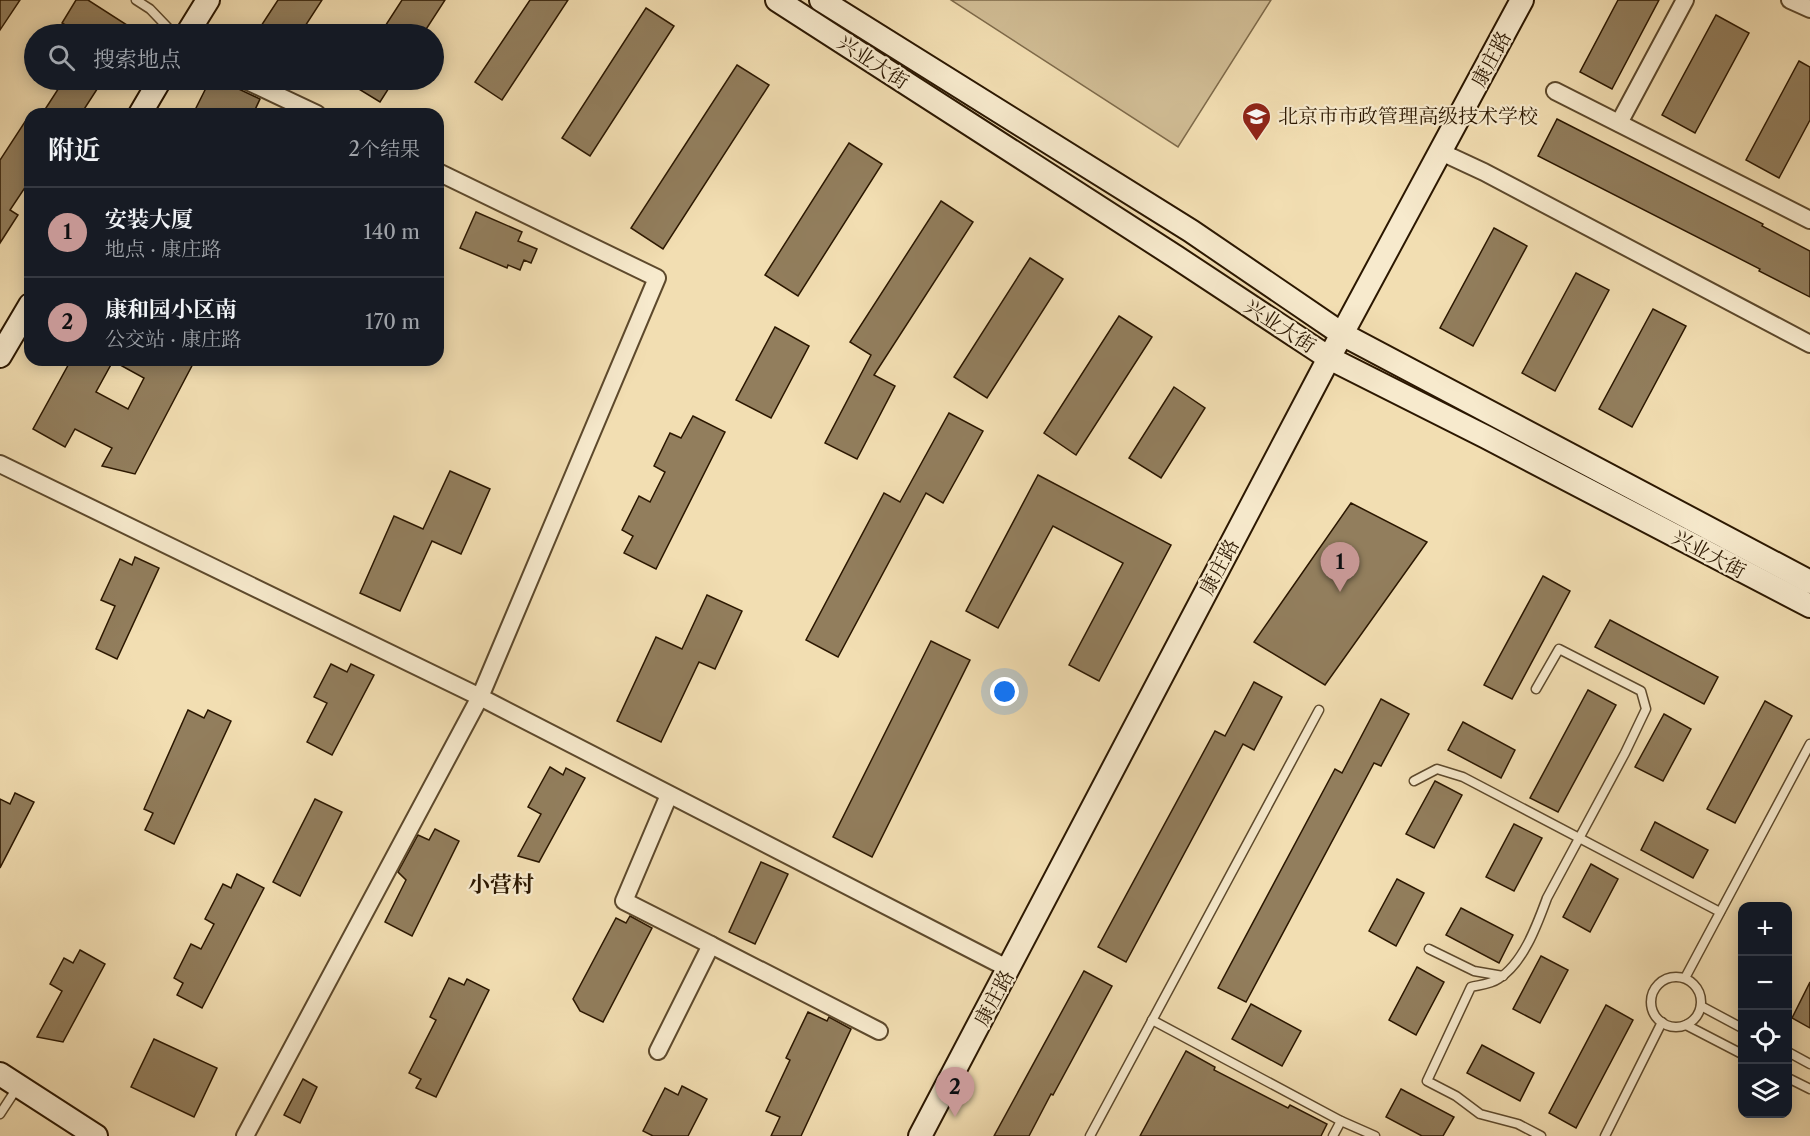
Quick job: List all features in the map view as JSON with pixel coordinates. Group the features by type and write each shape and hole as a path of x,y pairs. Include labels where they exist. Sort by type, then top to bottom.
{"main road":[{"path":"193,24 208,0"},
{"name":"兴业大街","path":"777,0 1166,250 1329,358 1810,606"},
{"name":"兴业大街","path":"821,0 1191,231 1342,334 1810,582"},
{"name":"康庄路","path":"920,1136 1329,358 1522,0"},
{"path":"144,108 154,90"},
{"path":"0,356 24,315"},
{"path":"9,1079 96,1136"}],"street":[{"path":"1619,123 1685,0"},
{"path":"1790,0 1810,9"},
{"path":"266,90 304,108"},
{"path":"1555,91 1810,220"},
{"path":"1441,152 1484,172 1810,344"},
{"path":"245,1136 480,697 657,278 444,175"},
{"path":"0,464 480,697 1009,969"},
{"path":"669,795 624,901 879,1031"},
{"path":"658,1051 711,945"}],"lane":[{"path":"136,0 150,9 164,24"},
{"path":"1536,689 1559,649 1641,691 1646,709 1514,966 1497,981 1471,987 1427,1081 1456,1096 1480,1114 1518,1124 1541,1136"},
{"path":"1090,1136 1319,710"},
{"path":"1685,978 1810,744"},
{"path":"1414,781 1437,769 1463,777 1720,912"},
{"path":"1429,949 1473,971 1503,976"},
{"path":"1673,977 1685,978 1699,991 1701,1006 1694,1020 1678,1027 1669,1026 1662,1022 1652,1008 1651,999 1654,991 1665,980 1673,977"},
{"path":"1701,1006 1738,1025"},
{"path":"1152,1020 1341,1121 1375,1136"},
{"path":"1605,1136 1662,1022"},
{"path":"1686,1025 1738,1051"},
{"path":"1792,1054 1810,1064"},
{"path":"0,1114 9,1079"},
{"path":"1792,1080 1810,1089"},
{"path":"1333,1136 1341,1121"}],"shaded area":[{"path":"951,0 1271,0 1178,147"}],"building":[{"path":"0,0 20,0 0,30"},
{"path":"76,0 88,0 125,24 64,24 62,23"},
{"path":"278,0 322,0 306,24 262,24"},
{"path":"402,0 445,0 429,24 386,24"},
{"path":"530,0 568,0 502,100 475,82"},
{"path":"1618,0 1659,0 1612,89 1580,72"},
{"path":"646,8 674,26 590,156 562,138"},
{"path":"1716,15 1749,33 1695,133 1662,115"},
{"path":"1799,61 1810,67 1810,120 1779,178 1746,160"},
{"path":"737,65 769,85 663,249 631,228"},
{"path":"58,90 97,90 85,108 46,108"},
{"path":"205,90 241,90 260,99 256,108 196,108"},
{"path":"360,90 388,90 380,102"},
{"path":"1557,119 1763,224 1762,226 1810,251 1810,297 1759,271 1760,269 1538,156"},
{"path":"24,123 24,189 10,210 18,215 0,243 0,160"},
{"path":"849,143 882,164 798,296 765,275"},
{"path":"941,201 973,222 874,375 895,386 857,459 825,443 871,355 850,342"},
{"path":"476,212 522,232 518,241 537,249 531,263 524,260 520,270 508,265 507,268 460,248"},
{"path":"1494,228 1527,246 1473,346 1440,328"},
{"path":"1030,258 1063,279 987,398 954,377"},
{"path":"1576,273 1609,290 1555,391 1522,373"},
{"path":"1653,309 1686,326 1632,427 1599,409"},
{"path":"1119,316 1152,337 1076,455 1044,433"},
{"path":"775,327 809,346 771,418 736,400"},
{"path":"68,366 110,366 96,392 128,409 144,378 122,366 192,366 135,474 102,466 112,448 75,429 65,447 33,429"},
{"path":"1174,387 1205,408 1161,478 1129,458"},
{"path":"949,413 983,431 943,503 926,493 838,657 806,640 884,493 900,502"},
{"path":"693,416 725,432 656,569 624,553 633,536 622,530 639,496 650,502 665,472 654,466 670,433 681,438"},
{"path":"450,471 490,489 461,554 432,541 400,611 360,593 394,516 423,529"},
{"path":"1038,475 1171,545 1099,681 1069,665 1123,563 1053,526 998,628 966,611"},
{"path":"1351,503 1427,542 1325,685 1254,642"},
{"path":"135,557 159,568 117,659 96,649 115,606 101,600 120,559 132,565"},
{"path":"1543,576 1570,591 1512,699 1484,685"},
{"path":"707,595 742,611 715,669 699,662 661,742 617,721 656,637 682,649"},
{"path":"1610,620 1718,677 1704,704 1595,647"},
{"path":"931,641 970,660 872,857 833,837"},
{"path":"331,664 347,672 351,664 374,675 332,755 307,742 327,703 314,697"},
{"path":"1254,682 1282,697 1254,750 1243,744 1126,962 1098,947 1215,731 1225,736"},
{"path":"1588,690 1616,705 1558,812 1530,798"},
{"path":"1381,699 1409,714 1381,766 1374,763 1246,1002 1218,988 1335,769 1342,773"},
{"path":"1765,701 1792,716 1735,823 1707,809"},
{"path":"188,710 204,718 208,710 231,721 174,844 145,830 153,813 144,809"},
{"path":"1664,714 1691,729 1663,781 1635,767"},
{"path":"1463,722 1515,750 1501,778 1448,750"},
{"path":"550,767 563,775 566,768 585,778 539,862 518,856 541,814 528,807"},
{"path":"1435,781 1462,795 1434,848 1406,834"},
{"path":"15,793 34,802 0,868 0,799 10,804"},
{"path":"315,799 342,812 300,896 273,882"},
{"path":"1655,822 1708,850 1693,878 1641,850"},
{"path":"1514,824 1542,838 1514,891 1486,877"},
{"path":"435,829 459,841 412,936 385,922 406,880 398,872 418,835 429,840"},
{"path":"761,862 788,874 755,944 729,932"},
{"path":"1591,864 1618,879 1590,932 1563,917"},
{"path":"237,874 264,888 202,1008 177,995 183,983 174,978 191,944 201,949 214,924 205,919 223,884 231,888"},
{"path":"1397,879 1424,893 1396,946 1369,931"},
{"path":"1461,908 1513,935 1499,963 1446,935"},
{"path":"630,916 652,928 603,1022 580,1011 573,999 616,918 626,923"},
{"path":"80,950 105,964 63,1042 37,1037 62,991 50,984 64,958 73,963"},
{"path":"1541,956 1568,970 1540,1023 1513,1009"},
{"path":"1417,967 1444,982 1416,1035 1389,1020"},
{"path":"1084,971 1112,986 1053,1095 1051,1094 1029,1136 994,1136"},
{"path":"449,978 464,985 467,979 489,990 436,1097 416,1088 421,1079 409,1073 436,1020 430,1017"},
{"path":"1810,982 1810,1028 1792,1018"},
{"path":"1251,1004 1301,1031 1282,1066 1232,1039"},
{"path":"1606,1005 1633,1020 1576,1128 1549,1113"},
{"path":"808,1012 827,1021 829,1017 851,1029 801,1136 771,1136 780,1117 766,1111 790,1060 786,1058"},
{"path":"154,1039 217,1068 194,1117 131,1087"},
{"path":"1482,1045 1534,1073 1520,1101 1467,1073"},
{"path":"1186,1051 1215,1067 1214,1070 1288,1108 1290,1105 1327,1124 1321,1136 1140,1136"},
{"path":"303,1079 317,1087 300,1123 284,1115"},
{"path":"682,1086 707,1099 688,1136 653,1136 643,1131 665,1088 678,1095"},
{"path":"1401,1089 1454,1117 1443,1136 1422,1136 1386,1117"}],"place":[{"name":"北京市市政管理高级技术学校","path":"1257,142"},
{"name":"安装大厦","path":"1340,592"},
{"name":"康和园小区南","path":"955,1117"}],"district":[{"name":"小营村","path":"501,884"}]}
